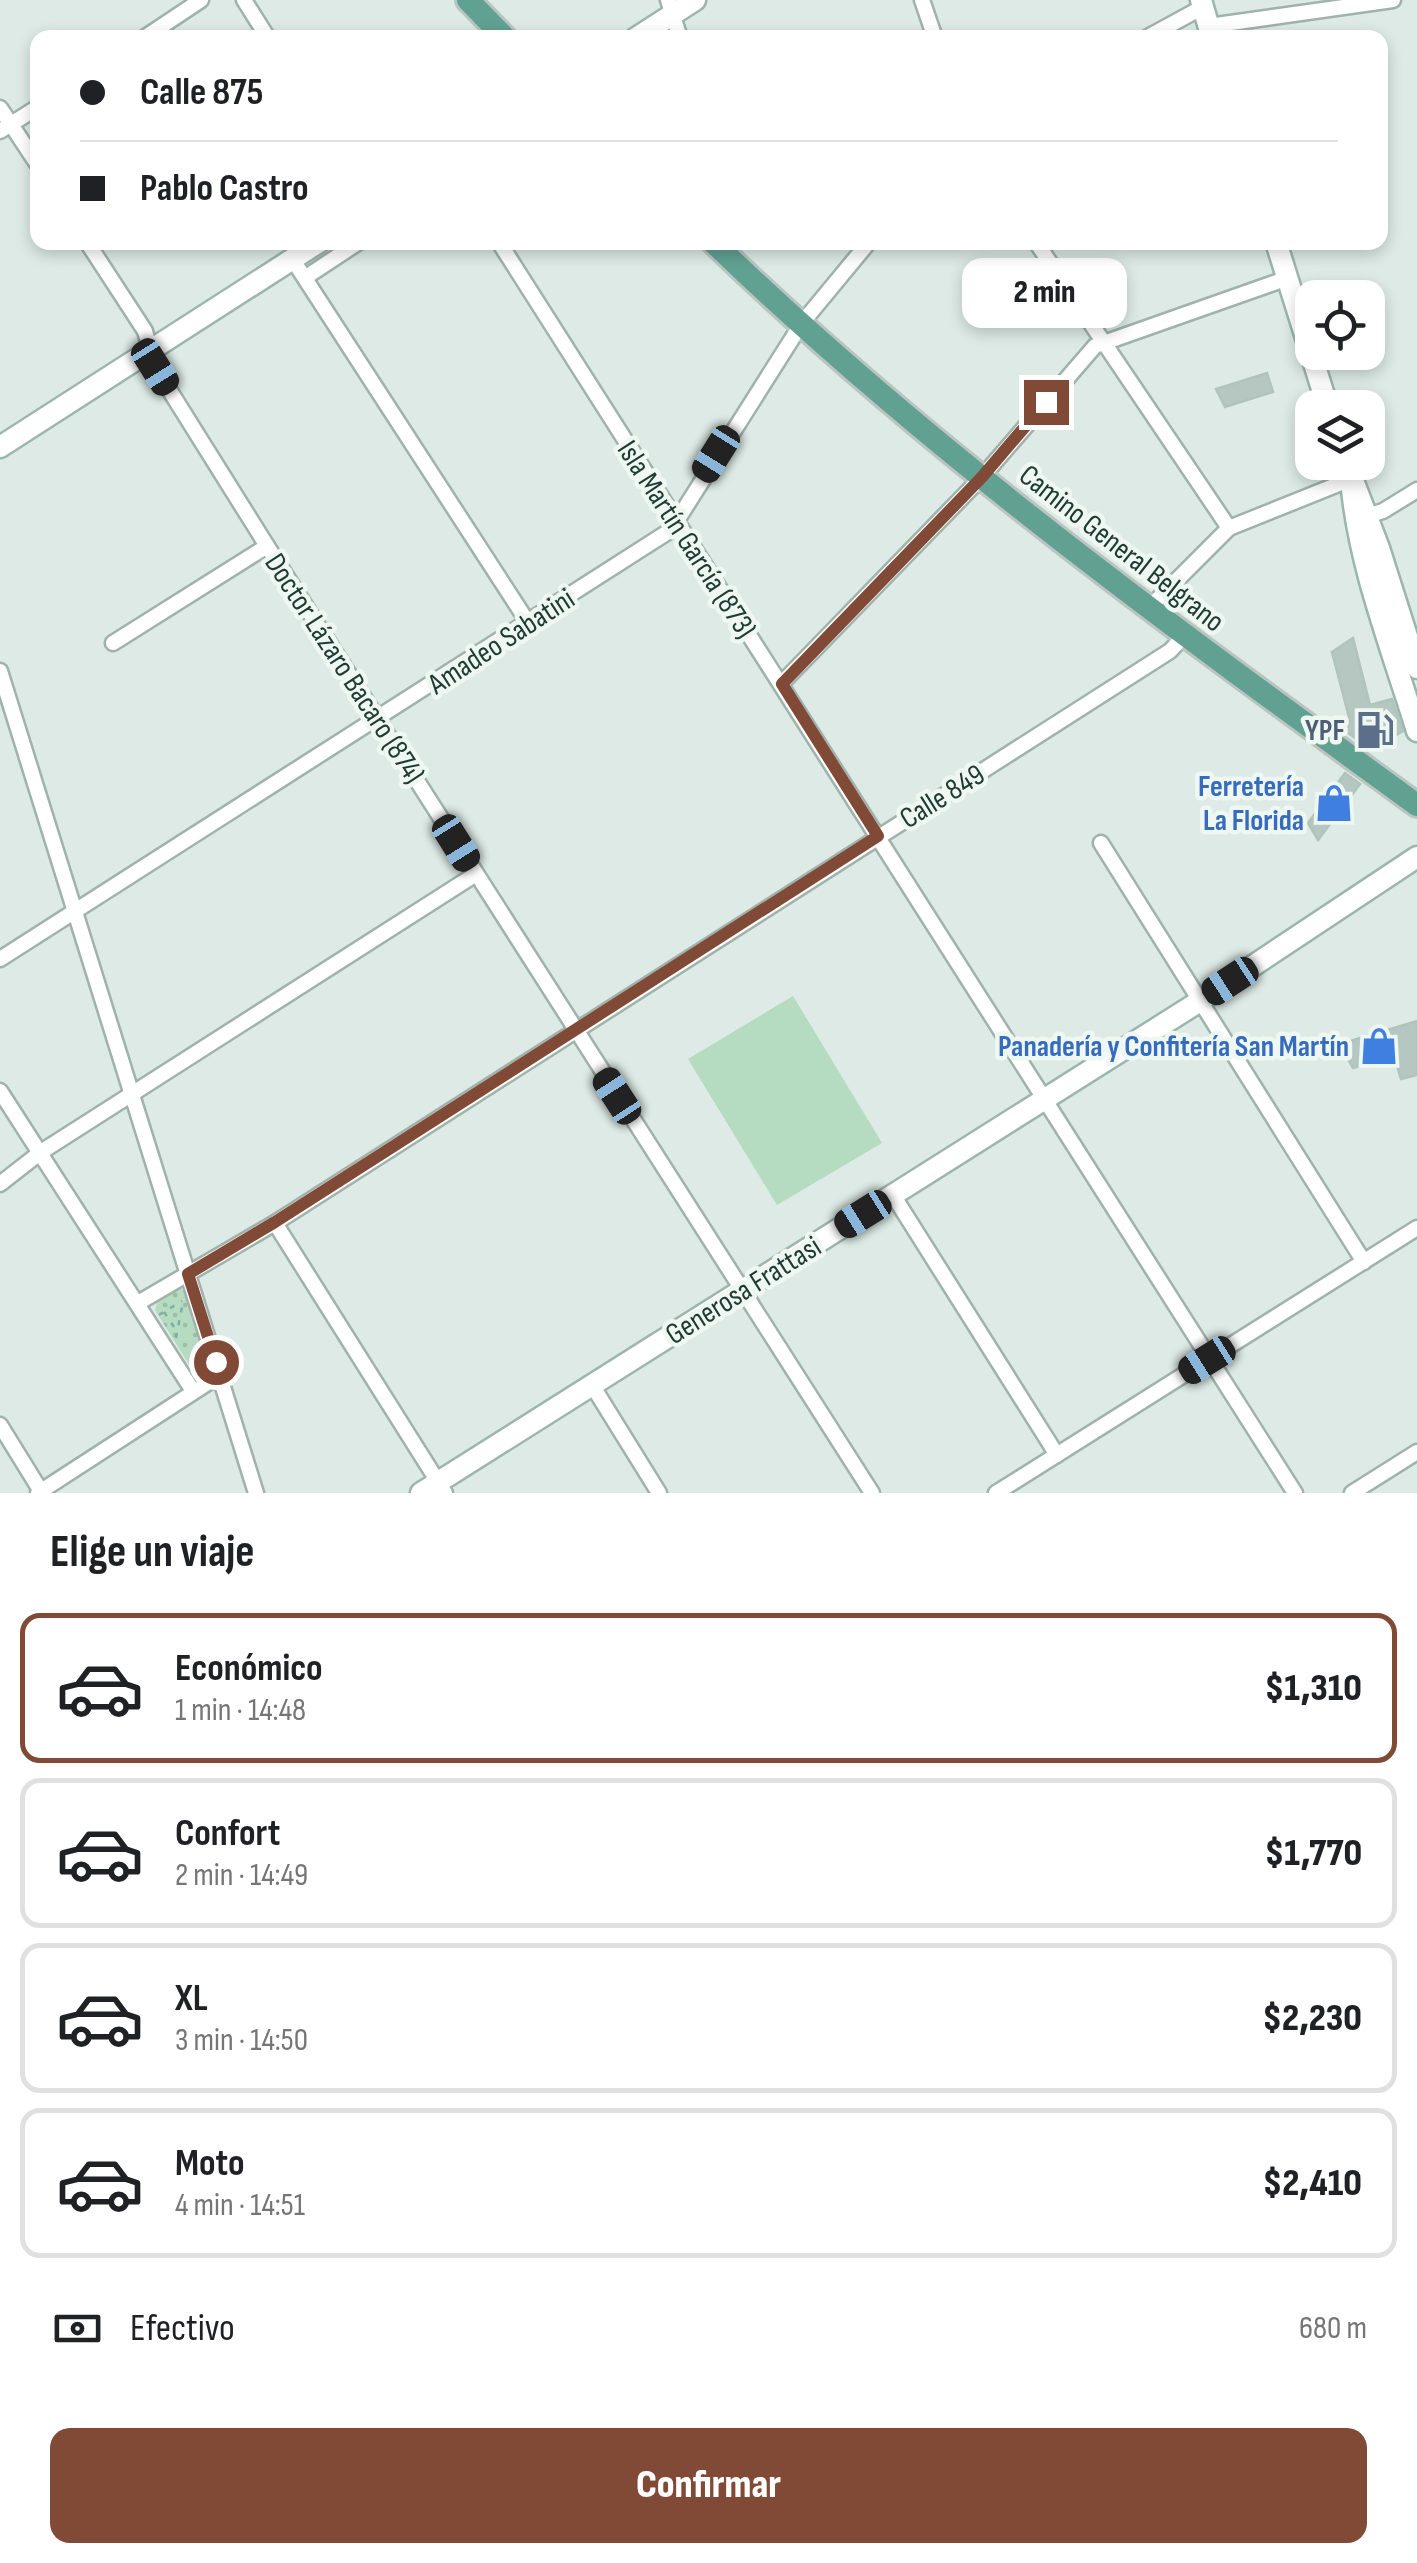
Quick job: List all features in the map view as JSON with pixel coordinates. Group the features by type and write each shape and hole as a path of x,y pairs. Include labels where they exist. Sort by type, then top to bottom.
{"main road":[{"path":"468,0 496,30"},
{"path":"645,30 670,7 695,0"},
{"path":"0,447 150,352 299,268 313,250"},
{"path":"1279,250 1322,390"},
{"name":"Camino General Belgrano","path":"738,254 802,322 982,477 1184,636 1417,806"},
{"path":"1351,480 1417,731"},
{"path":"1361,517 1417,668"},
{"name":"Generosa Frattasi","path":"434,1489 1200,1001 1417,857"}],"street":[{"path":"156,30 202,0"},
{"path":"244,0 263,30"},
{"path":"922,0 932,30"},
{"path":"1170,30 1206,18 1393,0"},
{"path":"0,108 5,127 30,156"},
{"path":"5,127 30,111"},
{"name":"Doctor Lázaro Bacaro (874)","path":"93,250 145,331 150,352 266,546 872,1493"},
{"path":"341,250 299,268 529,624"},
{"name":"Isla Martín García (873)","path":"504,250 1294,1493"},
{"name":"Amadeo Sabatini","path":"0,959 529,624 676,524 802,322 862,250"},
{"path":"1041,250 1229,528"},
{"path":"782,684 982,477 1103,340 1288,278"},
{"path":"1148,608 1229,528 1329,480"},
{"path":"1361,517 1417,490"},
{"path":"113,643 266,546"},
{"name":"Calle 849","path":"138,1303 189,1277 575,1031 1170,651 1184,636"},
{"path":"0,671 6,717 131,1095 256,1493"},
{"path":"1100,843 1364,1262"},
{"path":"0,1184 40,1152 476,874"},
{"path":"0,1091 192,1390"},
{"path":"892,1195 1056,1455"},
{"path":"275,1222 434,1489"},
{"path":"996,1493 1417,1228"},
{"path":"0,1424 40,1492 192,1390 220,1376"},
{"path":"592,1385 660,1493"},
{"path":"1352,1493 1417,1452"}],"path":[{"path":"172,1357 189,1277"},
{"path":"150,1322 183,1300"},
{"path":"164,1312 177,1332"}],"green space":[{"path":"793,996 882,1143 777,1205 688,1059"},
{"path":"179,1288 188,1294 211,1371 207,1374 193,1371 155,1310 158,1300"}],"building":[{"path":"1267,373 1273,392 1225,407 1216,389"},
{"path":"1353,638 1370,705 1392,699 1403,731 1371,750 1343,729 1350,721 1332,652"},
{"name":"Ferretería La Florida","path":"1345,773 1360,784 1318,840 1308,823"},
{"name":"Panadería y Confitería San Martín","path":"1417,1021 1417,1075 1401,1079 1394,1056 1353,1068 1340,1044"}],"place":[{"name":"YPF","path":"1375,730"},
{"name":"Ferretería La Florida","path":"1334,803"},
{"name":"Panadería y Confitería San Martín","path":"1379,1046"}],"route":[{"path":"216,1362 188,1274 878,836 782,684 982,477 1046,402"}]}
